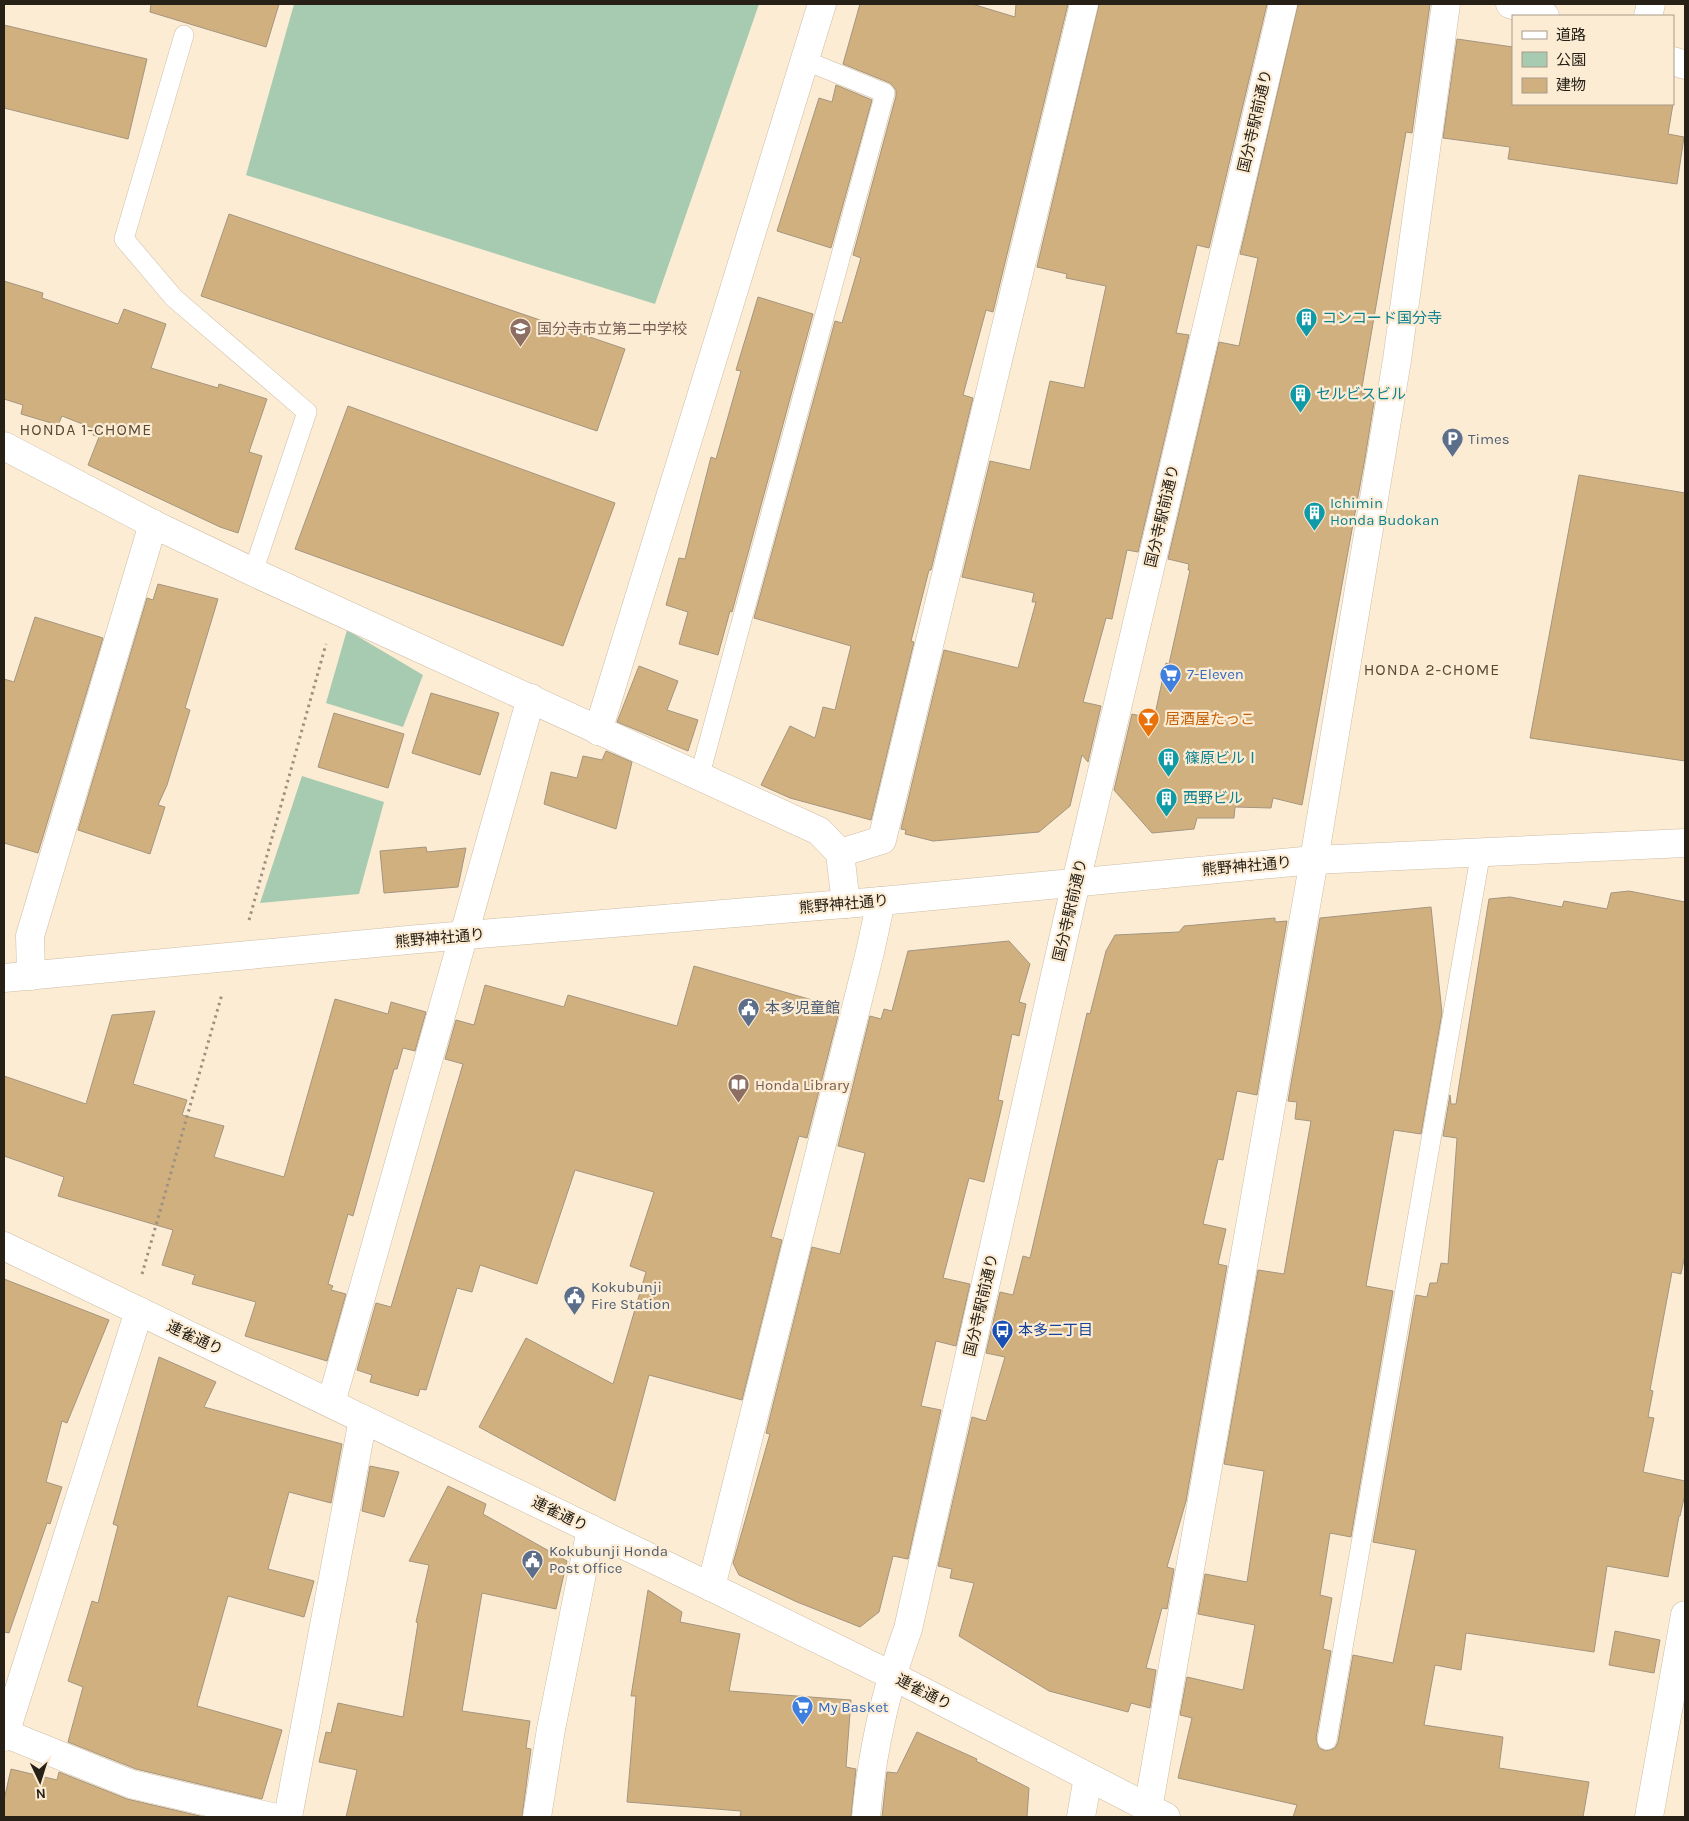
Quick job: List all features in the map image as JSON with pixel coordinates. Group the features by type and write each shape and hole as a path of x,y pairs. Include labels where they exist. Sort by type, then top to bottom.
{"street":[{"path":"598,731 822,4"},
{"name":"国分寺駅前通り","path":"866,1817 871,1764 891,1675 908,1629 1076,882 1283,4"},
{"path":"1157,1813 1397,360 1446,4"},
{"path":"1510,4 1542,15"},
{"path":"840,853 882,840 1080,5"},
{"path":"4,446 153,524 252,572 531,698 699,778 819,831 840,853 846,904"},
{"path":"31,976 30,936 153,524"},
{"path":"331,1403 531,698"},
{"name":"熊野神社通り","path":"4,978 463,936 881,901 1314,860 1685,843"},
{"path":"711,1587 866,971 881,901"},
{"name":"連雀通り","path":"4,1246 891,1675 1157,1813"},
{"path":"139,1311 4,1734 131,1784 272,1817"},
{"path":"288,1817 363,1419"},
{"path":"537,1817 591,1529"},
{"path":"1649,1817 1685,1615"},
{"path":"1081,1817 1088,1777"}],"lane":[{"path":"184,35 124,239 174,298 308,412 252,572"},
{"path":"699,778 885,93 804,60"},
{"path":"1327,1740 1481,851"}],"path":[{"path":"139,1311 138,1290 222,996 250,916 336,609"}],"green space":[{"path":"294,4 759,4 655,304 246,175"},
{"path":"347,630 423,675 403,727 326,703"},
{"path":"302,776 384,802 359,894 260,903"}],"building":[{"path":"151,4 279,4 266,47 150,12"},
{"path":"860,4 972,4 1015,17 1016,4 1068,4 993,312 986,310 963,395 973,398 931,570 929,570 911,641 914,642 871,820 790,798 761,785 790,726 815,738 823,707 835,710 851,646 754,618 835,321 842,323 861,258 853,255 896,96 896,90 890,83 843,64"},
{"path":"1099,4 1267,4 1209,248 1197,245 1176,333 1189,335 1138,552 1127,550 1112,619 1106,618 1083,702 1101,706 1088,762 1082,755 1070,806 1039,832 933,841 905,834 906,830 901,829 944,650 1018,668 1036,602 1032,602 1034,593 962,577 990,461 1030,470 1050,381 1084,388 1106,286 1066,278 1067,274 1037,267"},
{"path":"1298,4 1430,4 1412,133 1406,132 1361,393 1375,396 1365,458 1302,805 1273,798 1271,808 1235,807 1234,818 1197,818 1194,829 1152,833 1114,790 1132,714 1154,719 1166,663 1169,664 1190,570 1188,570 1189,564 1168,559 1219,342 1239,346 1258,258 1240,254"},
{"path":"4,25 147,59 128,139 4,108"},
{"path":"1457,39 1512,47 1512,105 1673,105 1668,134 1684,137 1677,184 1508,159 1510,147 1443,138"},
{"path":"836,85 872,100 831,248 777,231 819,98 832,102"},
{"path":"229,214 625,349 597,431 201,296"},
{"path":"4,281 43,293 42,298 118,324 124,309 166,324 151,368 218,388 219,384 267,399 249,452 262,456 238,533 220,527 88,465 99,437 93,435 95,429 62,416 58,425 21,414 23,405 4,399"},
{"path":"758,297 813,314 732,612 730,611 718,655 679,644 688,612 666,605 679,558 685,559 711,457 716,459 741,371 736,370"},
{"path":"348,406 615,503 563,646 295,549"},
{"path":"1579,475 1685,493 1685,761 1530,738"},
{"path":"158,584 218,599 185,708 190,710 167,785 158,805 165,807 150,854 78,830 147,598 153,600"},
{"path":"35,617 103,638 38,853 4,843 4,679 14,682"},
{"path":"639,666 678,681 667,710 698,720 688,751 617,722"},
{"path":"431,693 499,713 480,775 412,753"},
{"path":"334,713 404,734 388,788 318,767"},
{"path":"606,751 632,762 616,829 544,804 551,772 577,778 583,756 602,760"},
{"path":"426,847 427,852 466,848 458,887 384,893 380,851"},
{"path":"1629,891 1685,902 1685,1255 1681,1274 1672,1272 1650,1390 1653,1391 1648,1417 1654,1418 1643,1472 1685,1481 1685,1494 1668,1577 1607,1566 1594,1652 1466,1633 1461,1670 1435,1665 1424,1725 1503,1737 1499,1768 1589,1782 1583,1817 1293,1817 1297,1805 1178,1778 1192,1718 1180,1715 1187,1677 1243,1690 1255,1625 1198,1614 1205,1574 1247,1582 1264,1471 1224,1464 1258,1270 1284,1274 1311,1121 1295,1119 1297,1102 1288,1101 1320,918 1431,907 1442,1013 1421,1134 1394,1130 1366,1286 1393,1291 1351,1537 1330,1533 1320,1595 1332,1598 1323,1649 1331,1651 1316,1738 1319,1748 1326,1751 1335,1748 1338,1742 1353,1655 1393,1663 1416,1550 1373,1542 1416,1295 1427,1297 1430,1283 1437,1283 1441,1263 1448,1264 1457,1138 1443,1136 1450,1095 1451,1104 1456,1104 1489,899 1510,897 1562,907 1564,901 1607,909 1611,893"},
{"path":"1275,918 1275,922 1287,921 1257,1095 1237,1091 1223,1160 1218,1159 1203,1224 1226,1229 1218,1264 1227,1266 1186,1501 1167,1567 1174,1569 1167,1609 1162,1608 1146,1668 1156,1670 1150,1708 1131,1703 1128,1712 1049,1691 959,1636 974,1583 950,1578 952,1569 938,1566 972,1417 986,1421 1005,1357 986,1353 1000,1292 1013,1295 1023,1256 1030,1258 1087,1013 1090,1014 1106,951 1115,935 1179,932 1184,926"},
{"path":"1009,941 1030,964 1019,1002 1026,1004 1019,1036 1012,1034 998,1100 1003,1101 984,1182 969,1178 943,1278 970,1284 956,1346 936,1341 921,1406 941,1410 908,1559 893,1556 879,1612 860,1627 797,1602 739,1575 733,1563 770,1434 766,1433 812,1247 840,1254 865,1153 838,1146 870,1016 881,1019 884,1009 892,1011 908,951"},
{"path":"694,966 840,1008 807,1138 799,1136 771,1237 782,1240 742,1400 649,1375 615,1501 479,1427 526,1338 613,1384 646,1272 630,1266 654,1192 575,1170 537,1284 480,1265 472,1292 457,1288 426,1390 420,1389 418,1396 370,1382 372,1375 357,1370 376,1303 391,1307 463,1064 445,1059 456,1020 474,1025 485,985 564,1007 568,995 677,1026"},
{"path":"335,999 388,1014 391,1002 426,1012 415,1051 403,1048 397,1069 394,1069 353,1216 348,1214 328,1284 333,1286 331,1290 346,1294 327,1361 245,1336 256,1302 192,1284 195,1275 162,1265 173,1230 58,1196 64,1177 4,1156 4,1076 86,1104 112,1015 155,1011 133,1084 187,1100 182,1115 224,1126 214,1157 284,1177"},
{"path":"4,1279 109,1320 67,1423 62,1421 46,1482 62,1487 50,1524 47,1523 9,1633 4,1632"},
{"path":"159,1357 216,1382 204,1407 342,1444 331,1503 289,1492 268,1569 314,1581 304,1617 228,1596 197,1706 282,1730 262,1799 136,1769 68,1742 83,1687 68,1681 92,1601 98,1603 118,1526 113,1524"},
{"path":"370,1466 399,1472 384,1517 362,1511"},
{"path":"448,1486 486,1504 483,1514 567,1561 556,1609 482,1593 462,1711 530,1721 526,1748 531,1749 522,1817 346,1817 357,1770 319,1762 326,1732 331,1733 338,1703 403,1717 418,1623 416,1622 429,1565 409,1561"},
{"path":"648,1590 682,1612 680,1622 740,1634 729,1691 851,1700 846,1767 856,1769 851,1817 740,1817 741,1811 627,1802 636,1696 631,1696"},
{"path":"1615,1631 1660,1640 1654,1673 1609,1665"},
{"path":"917,1732 977,1759 976,1761 1029,1788 1027,1817 882,1817 887,1772 897,1773"},
{"path":"11,1769 57,1780 59,1772 127,1799 204,1817 4,1817 4,1800"}],"place":[{"name":"コンコード国分寺","path":"1306,337"},
{"name":"国分寺市立第二中学校","path":"521,348"},
{"name":"セルビスビル","path":"1300,413"},
{"name":"Times","path":"1452,458"},
{"name":"Ichimin Honda Budokan","path":"1314,531"},
{"name":"7-Eleven","path":"1171,693"},
{"name":"居酒屋たっこ","path":"1149,738"},
{"name":"篠原ビルⅠ","path":"1169,777"},
{"name":"西野ビル","path":"1167,817"},
{"name":"本多児童館","path":"749,1027"},
{"name":"Honda Library","path":"739,1104"},
{"name":"Kokubunji Fire Station","path":"575,1315"},
{"name":"本多二丁目","path":"1002,1349"},
{"name":"Kokubunji Honda Post Office","path":"533,1579"},
{"name":"My Basket","path":"802,1726"}],"district":[{"name":"HONDA 1-CHOME","path":"86,429"},
{"name":"HONDA 2-CHOME","path":"1432,669"}]}
